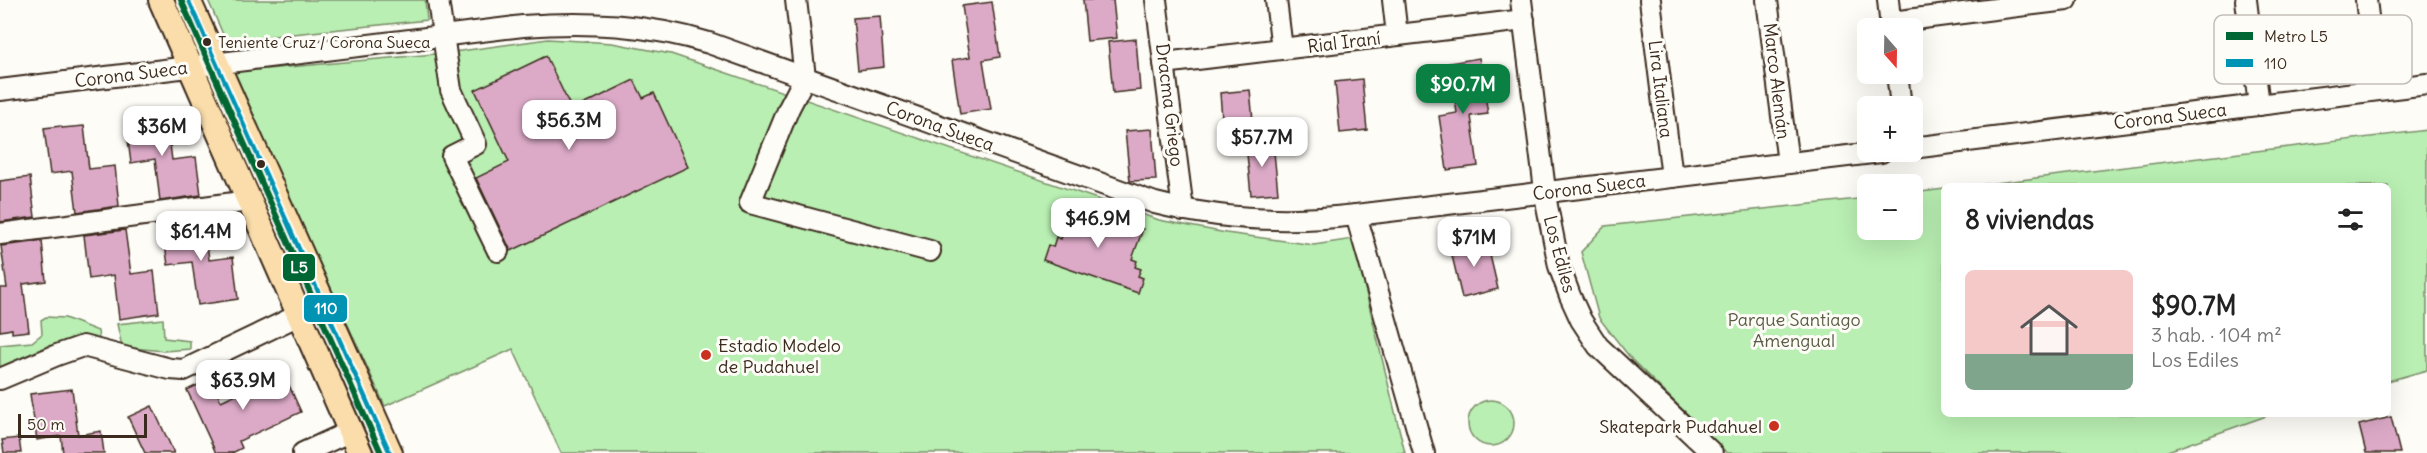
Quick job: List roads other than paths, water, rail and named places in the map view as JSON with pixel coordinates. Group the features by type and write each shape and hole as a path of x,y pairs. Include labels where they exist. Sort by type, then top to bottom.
{"main road":[{"path":"161,0 355,442"},
{"path":"188,0 390,453"}],"street":[{"path":"438,0 451,90 476,144 452,156 498,250"},
{"path":"796,0 805,77 789,108 750,202 930,251"},
{"name":"Dracma Griego","path":"1156,0 1183,210"},
{"path":"1276,0 1282,49"},
{"path":"1393,0 1397,35"},
{"name":"Los Ediles","path":"1521,0 1545,193 1559,266 1581,320 1598,346 1712,453"},
{"name":"Lira Italiana","path":"1650,0 1672,177"},
{"name":"Marco Alemán","path":"1767,0 1788,163"},
{"path":"1888,0 1890,18"},
{"path":"1923,20 2067,0"},
{"path":"2246,0 2248,15"},
{"path":"2366,0 2368,15"},
{"name":"Rial Iraní","path":"1164,63 1524,20"},
{"name":"Corona Sueca","path":"0,90 558,23 642,27 684,35 1127,194 1183,210 1263,220 1305,220 1356,215 1857,155"},
{"path":"2256,84 2259,105"},
{"path":"2376,84 2377,90"},
{"name":"Corona Sueca","path":"1923,147 2427,84"},
{"path":"0,234 249,201"},
{"path":"1356,215 1424,453"},
{"path":"0,379 83,346 170,369 184,370 299,315"},
{"path":"303,453 355,442"}],"metro line":[{"name":"L5","path":"181,0 381,453"}],"place":[{"name":"Teniente Cruz / Corona Sueca","path":"207,42"},
{"name":"Estadio Modelo de Pudahuel","path":"706,355"},
{"name":"Skatepark Pudahuel","path":"1774,426"}],"park label":[{"name":"Parque Santiago Amengual","path":"1794,329"}]}
